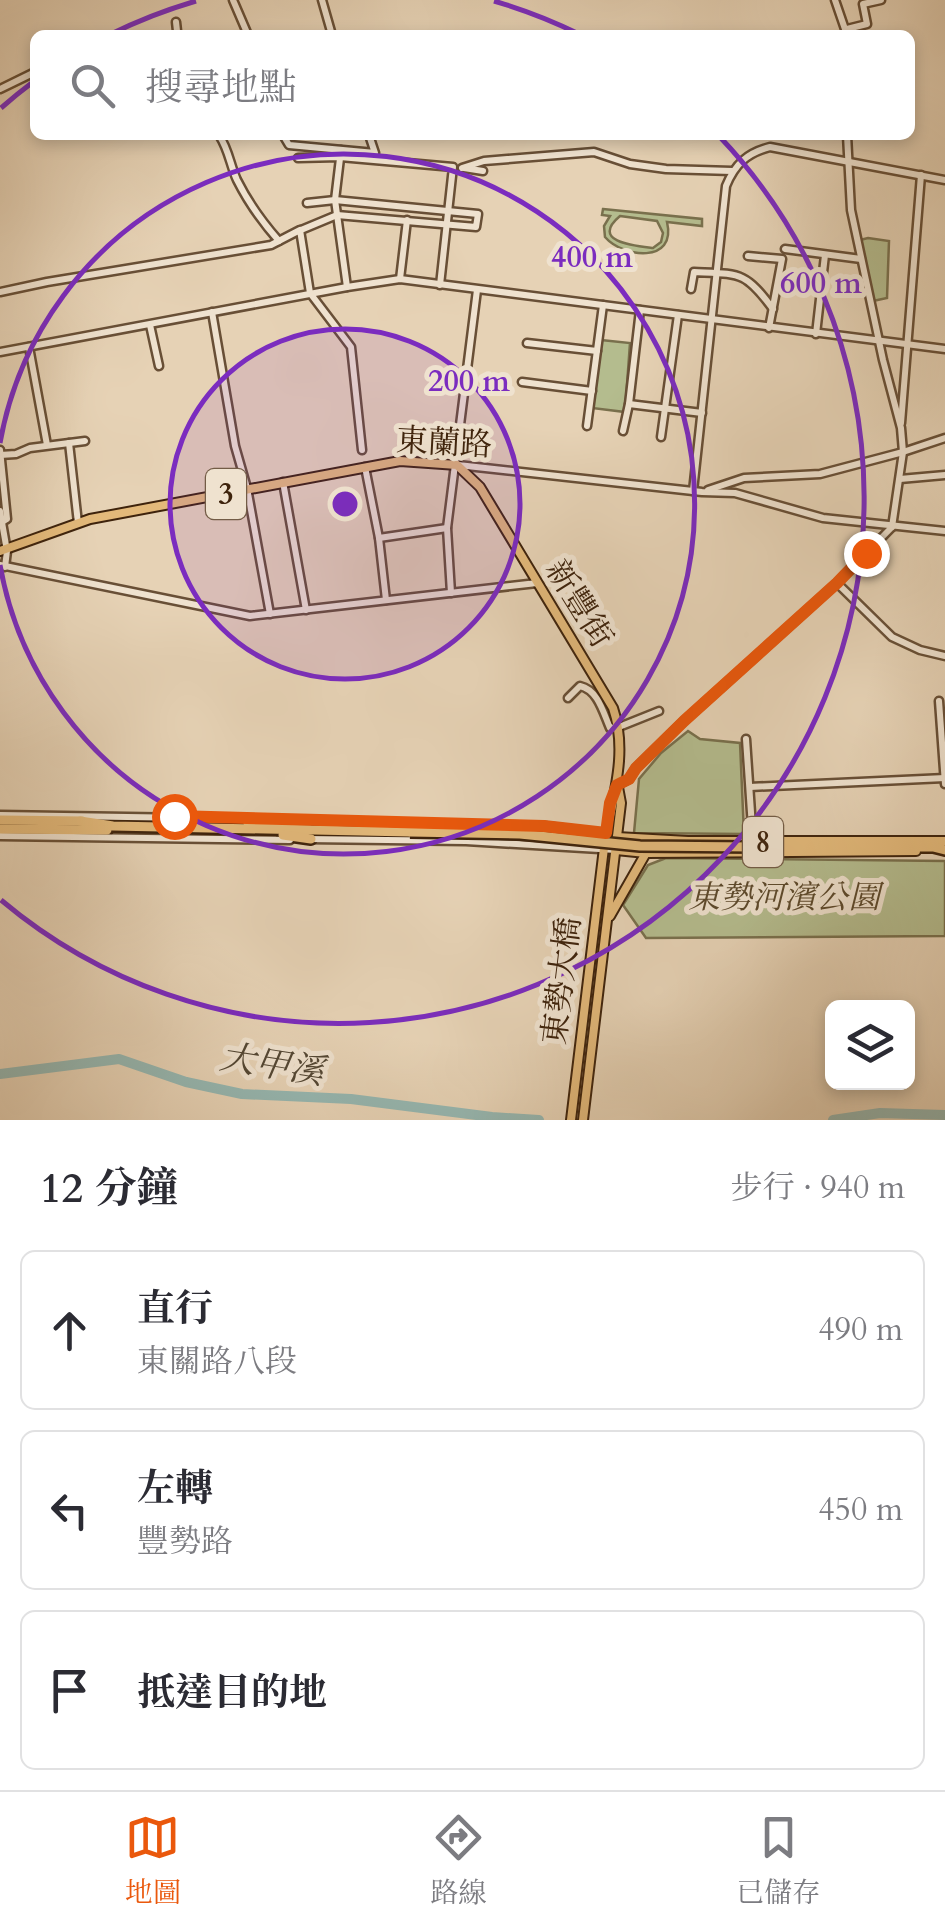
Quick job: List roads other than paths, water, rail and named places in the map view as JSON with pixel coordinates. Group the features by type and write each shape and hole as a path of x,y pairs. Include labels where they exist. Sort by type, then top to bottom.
{"highway":[{"path":"0,818 311,839"},
{"path":"0,832 79,825 310,821"},
{"path":"79,825 520,834 640,846 933,846 945,850"},
{"path":"933,846 945,841"}],"main road":[{"name":"東蘭路","path":"4,551 78,522 246,488 400,460 457,465"},
{"name":"新豐街","path":"457,465 480,487 613,708 620,727 617,785"},
{"name":"東勢大橋","path":"570,1120 610,803 617,785"},
{"name":"東勢大橋","path":"582,1120 621,803 617,785"},
{"name":"8","path":"617,838 754,844 945,841"},
{"path":"688,842 688,853"},
{"name":"8","path":"616,850 945,850"},
{"path":"608,920 646,853"}],"street":[{"path":"233,0 246,30"},
{"path":"322,0 331,30"},
{"path":"835,0 846,30"},
{"path":"852,30 867,24 863,4 881,0"},
{"path":"176,22 176,30"},
{"path":"0,89 30,74"},
{"path":"222,140 235,178 264,225 279,241"},
{"path":"286,140 289,145 340,154 483,170"},
{"path":"298,158 375,153 371,140"},
{"path":"617,785 629,779 684,721 837,583 892,527 903,452 901,428 851,210 847,140"},
{"path":"945,180 770,147 755,150 732,170 726,186 702,413 698,492 744,478 820,474 945,438"},
{"path":"458,167 484,161 594,152 630,164 732,170"},
{"path":"340,154 335,200 346,286"},
{"path":"440,285 448,210 458,167"},
{"path":"901,428 920,176"},
{"path":"0,292 272,245 337,215 476,227 478,214 335,200 307,203"},
{"path":"400,279 407,220"},
{"path":"300,230 310,294 351,347 362,450"},
{"path":"785,249 861,259"},
{"path":"816,334 824,255"},
{"path":"748,256 782,258 769,328"},
{"path":"691,290 694,272 740,274 774,309"},
{"path":"0,352 400,279 945,349"},
{"path":"451,593 447,528 477,290"},
{"path":"587,426 603,305"},
{"path":"623,432 640,310"},
{"path":"212,312 270,614"},
{"path":"661,437 678,316"},
{"path":"150,325 159,366"},
{"path":"527,342 597,351"},
{"path":"28,347 47,445"},
{"path":"522,382 592,391"},
{"path":"629,404 702,413"},
{"path":"2,522 7,519 0,453 16,454 30,448 85,441"},
{"path":"69,443 78,522"},
{"name":"東蘭路","path":"457,465 735,493 816,516 945,531"},
{"path":"365,467 386,600"},
{"path":"900,479 945,475"},
{"path":"284,482 306,610"},
{"path":"0,511 2,566 236,614 270,614 536,583"},
{"path":"379,538 447,528"},
{"path":"837,583 892,638 945,656"},
{"path":"568,698 580,686 587,687 610,728 659,711"},
{"path":"750,787 945,780 939,700"},
{"path":"746,739 754,844"},
{"path":"0,818 174,816 544,826 606,833 617,838"},
{"path":"0,832 466,842 616,850"}],"waterway":[{"name":"大甲溪","path":"0,1074 119,1059 186,1082 242,1094 351,1099 539,1120"},
{"name":"大甲溪","path":"833,1120 880,1113 945,1115"}],"park label":[{"name":"東勢河濱公園","path":"784,898"}]}
